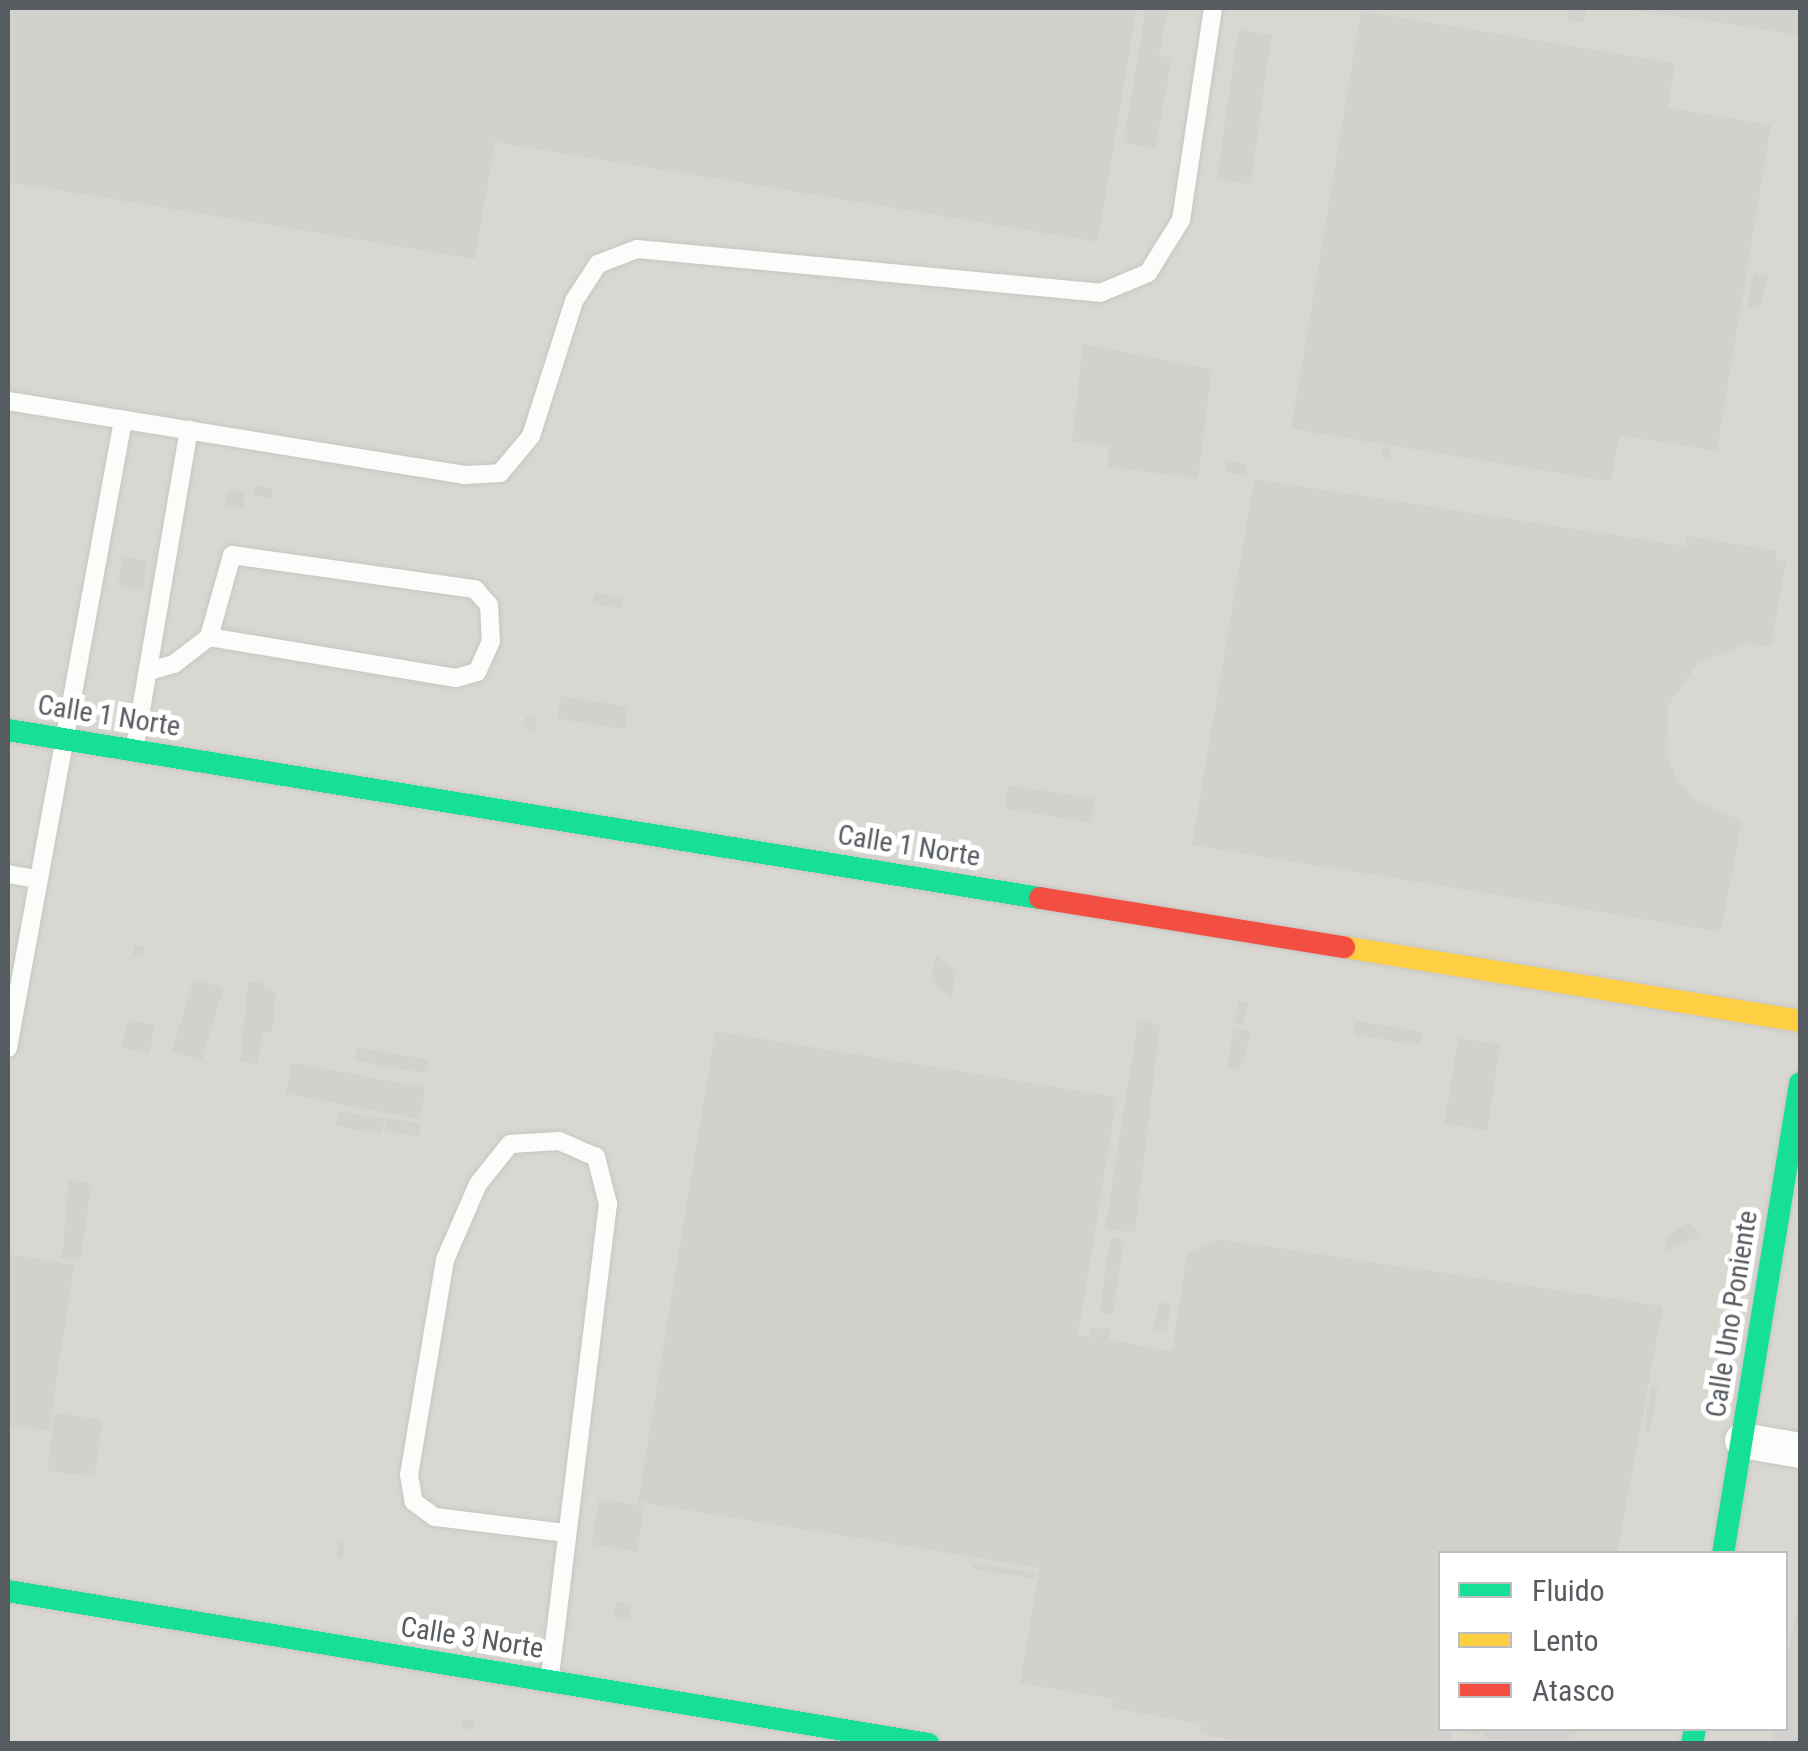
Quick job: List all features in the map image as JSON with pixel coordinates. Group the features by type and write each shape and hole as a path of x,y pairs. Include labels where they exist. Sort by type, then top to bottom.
{"street":[{"name":"Calle 1 Norte","path":"8,730 1800,1021"},
{"name":"Calle Uno Poniente","path":"1724,1551 1800,1084"},
{"path":"1742,1440 1800,1450"},
{"name":"Calle 3 Norte","path":"8,1592 928,1744"}],"lane":[{"path":"8,402 464,475 500,473 530,436 574,301 598,264 636,249 1100,293 1148,273 1182,220 1213,8"},
{"path":"8,1048 123,420"},
{"path":"134,751 189,430"},
{"path":"149,672 174,664 209,637 225,564 242,554 475,589 489,605 490,641 477,672 456,678 209,637"},
{"path":"8,874 37,879"},
{"path":"550,1681 608,1204 596,1157 560,1142 510,1144 478,1184 445,1260 409,1474 414,1502 435,1517 566,1534"}],"shaded area":[{"path":"8,8 1800,8 1800,1743 8,1744"}],"building":[{"path":"8,8 1137,8 1098,242 495,142 475,259 8,182"},
{"path":"1146,8 1168,8 1159,55 1172,58 1155,149 1123,143"},
{"path":"1569,8 1587,9 1584,23 1567,20"},
{"path":"1800,8 1800,35 1633,10"},
{"path":"1361,11 1675,63 1668,108 1771,125 1717,451 1619,435 1611,482 1291,429"},
{"path":"1238,30 1272,35 1251,184 1217,180"},
{"path":"1754,273 1768,276 1761,309 1747,306"},
{"path":"1083,344 1212,369 1198,478 1107,467 1109,446 1072,442"},
{"path":"1383,446 1392,448 1389,459 1381,457"},
{"path":"1226,461 1247,464 1246,476 1225,472"},
{"path":"1254,479 1686,546 1687,536 1777,551 1776,560 1786,562 1771,646 1746,644 1698,663 1668,706 1667,758 1679,782 1697,802 1742,820 1721,932 1192,845"},
{"path":"256,485 273,488 271,499 254,496"},
{"path":"228,490 245,492 243,508 226,506"},
{"path":"122,557 147,560 143,590 118,587"},
{"path":"594,593 624,598 622,609 592,604"},
{"path":"561,696 628,707 625,729 557,719"},
{"path":"526,716 537,719 533,732 524,729"},
{"path":"1008,785 1095,799 1091,822 1004,809"},
{"path":"134,945 145,946 144,956 133,955"},
{"path":"935,955 956,972 951,999 931,982"},
{"path":"194,979 224,988 201,1061 172,1052"},
{"path":"262,981 266,991 276,992 272,1033 262,1032 258,1064 240,1062 248,982"},
{"path":"1238,1001 1248,1003 1243,1026 1235,1024"},
{"path":"127,1020 155,1025 150,1053 122,1049"},
{"path":"1138,1021 1160,1025 1135,1233 1105,1229"},
{"path":"1356,1021 1422,1031 1420,1045 1354,1035"},
{"path":"1234,1028 1252,1031 1240,1070 1227,1067"},
{"path":"715,1031 1117,1097 1078,1335 1090,1337 1092,1327 1110,1330 1109,1340 1172,1351 1187,1254 1219,1239 1663,1306 1618,1551 1438,1551 1438,1731 1452,1731 1450,1744 1254,1744 1199,1734 1201,1724 1111,1708 1113,1699 1020,1683 1039,1568 638,1502"},
{"path":"1458,1038 1500,1045 1487,1131 1444,1124"},
{"path":"357,1047 429,1060 426,1073 355,1061"},
{"path":"292,1062 426,1088 419,1119 286,1093"},
{"path":"338,1111 384,1119 382,1134 335,1126"},
{"path":"386,1118 422,1124 420,1136 384,1131"},
{"path":"69,1179 92,1183 80,1261 62,1258"},
{"path":"1690,1221 1699,1236 1664,1252 1667,1236"},
{"path":"1110,1237 1124,1239 1113,1315 1099,1313"},
{"path":"8,1254 74,1265 49,1431 8,1425"},
{"path":"1158,1302 1171,1304 1166,1333 1153,1331"},
{"path":"1651,1386 1658,1387 1650,1431 1644,1430"},
{"path":"55,1413 103,1420 94,1477 47,1470"},
{"path":"599,1499 644,1506 637,1552 592,1544"},
{"path":"339,1541 345,1542 342,1559 336,1558"},
{"path":"974,1563 1036,1573 1035,1579 973,1569"},
{"path":"1800,1589 1800,1744 1773,1744 1775,1731 1788,1731 1788,1655"},
{"path":"616,1601 632,1604 629,1619 613,1616"},
{"path":"463,1719 475,1721 473,1730 462,1728"},
{"path":"1484,1731 1579,1731 1561,1744 1483,1738"}],"traffic: fast":[{"path":"8,730 1040,898"},
{"path":"1723,1551 1800,1083"},
{"path":"8,1591 928,1744"},
{"path":"1692,1744 1694,1731"}],"traffic: slow":[{"path":"1344,947 1800,1021"}],"traffic: jam":[{"path":"1040,898 1344,947"}]}
